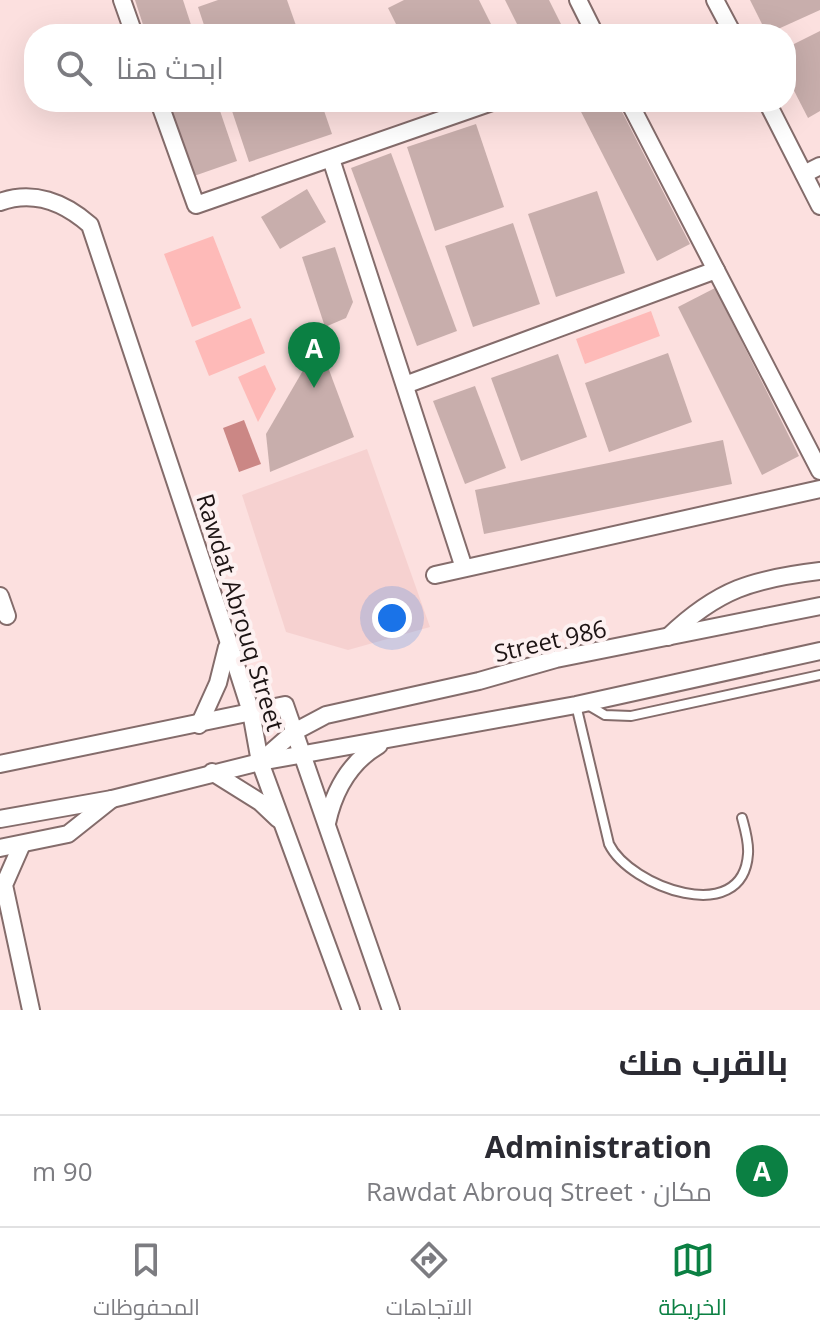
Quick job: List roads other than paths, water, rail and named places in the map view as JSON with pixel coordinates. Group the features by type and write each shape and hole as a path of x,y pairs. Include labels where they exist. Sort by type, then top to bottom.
{"street":[{"path":"122,0 130,24"},
{"path":"578,0 590,24"},
{"path":"715,0 728,24"},
{"path":"163,112 196,205 464,112"},
{"path":"634,112 820,471"},
{"path":"772,112 820,206"},
{"path":"331,159 464,568"},
{"path":"804,174 820,166"},
{"name":"Rawdat Abrouq Street","path":"0,202 26,197 52,201 90,225 251,712 260,762 351,1010"},
{"path":"405,385 716,270"},
{"path":"435,575 820,489"},
{"path":"667,637 707,603 742,585 780,575 820,571"},
{"path":"0,596 7,616"},
{"name":"Street 986","path":"260,762 294,732 326,715 465,684 556,659 820,606"},
{"path":"199,725 226,661 227,637"},
{"path":"0,819 112,799 260,762 580,704 820,651"},
{"name":"Rawdat Abrouq Street","path":"251,712 285,705 391,1010"},
{"path":"0,764 251,712"},
{"path":"326,824 335,796 350,770 386,741"},
{"path":"212,772 260,802 286,830"},
{"path":"0,848 77,830 112,799"},
{"path":"22,844 2,883 31,1010"}],"lane":[{"path":"580,704 605,715 631,716 820,675"},
{"path":"580,704 609,844 618,859 631,871 660,885 699,896 725,891 739,879 746,863 748,846 742,818"}],"place":[{"name":"Administration","path":"314,388"}]}
